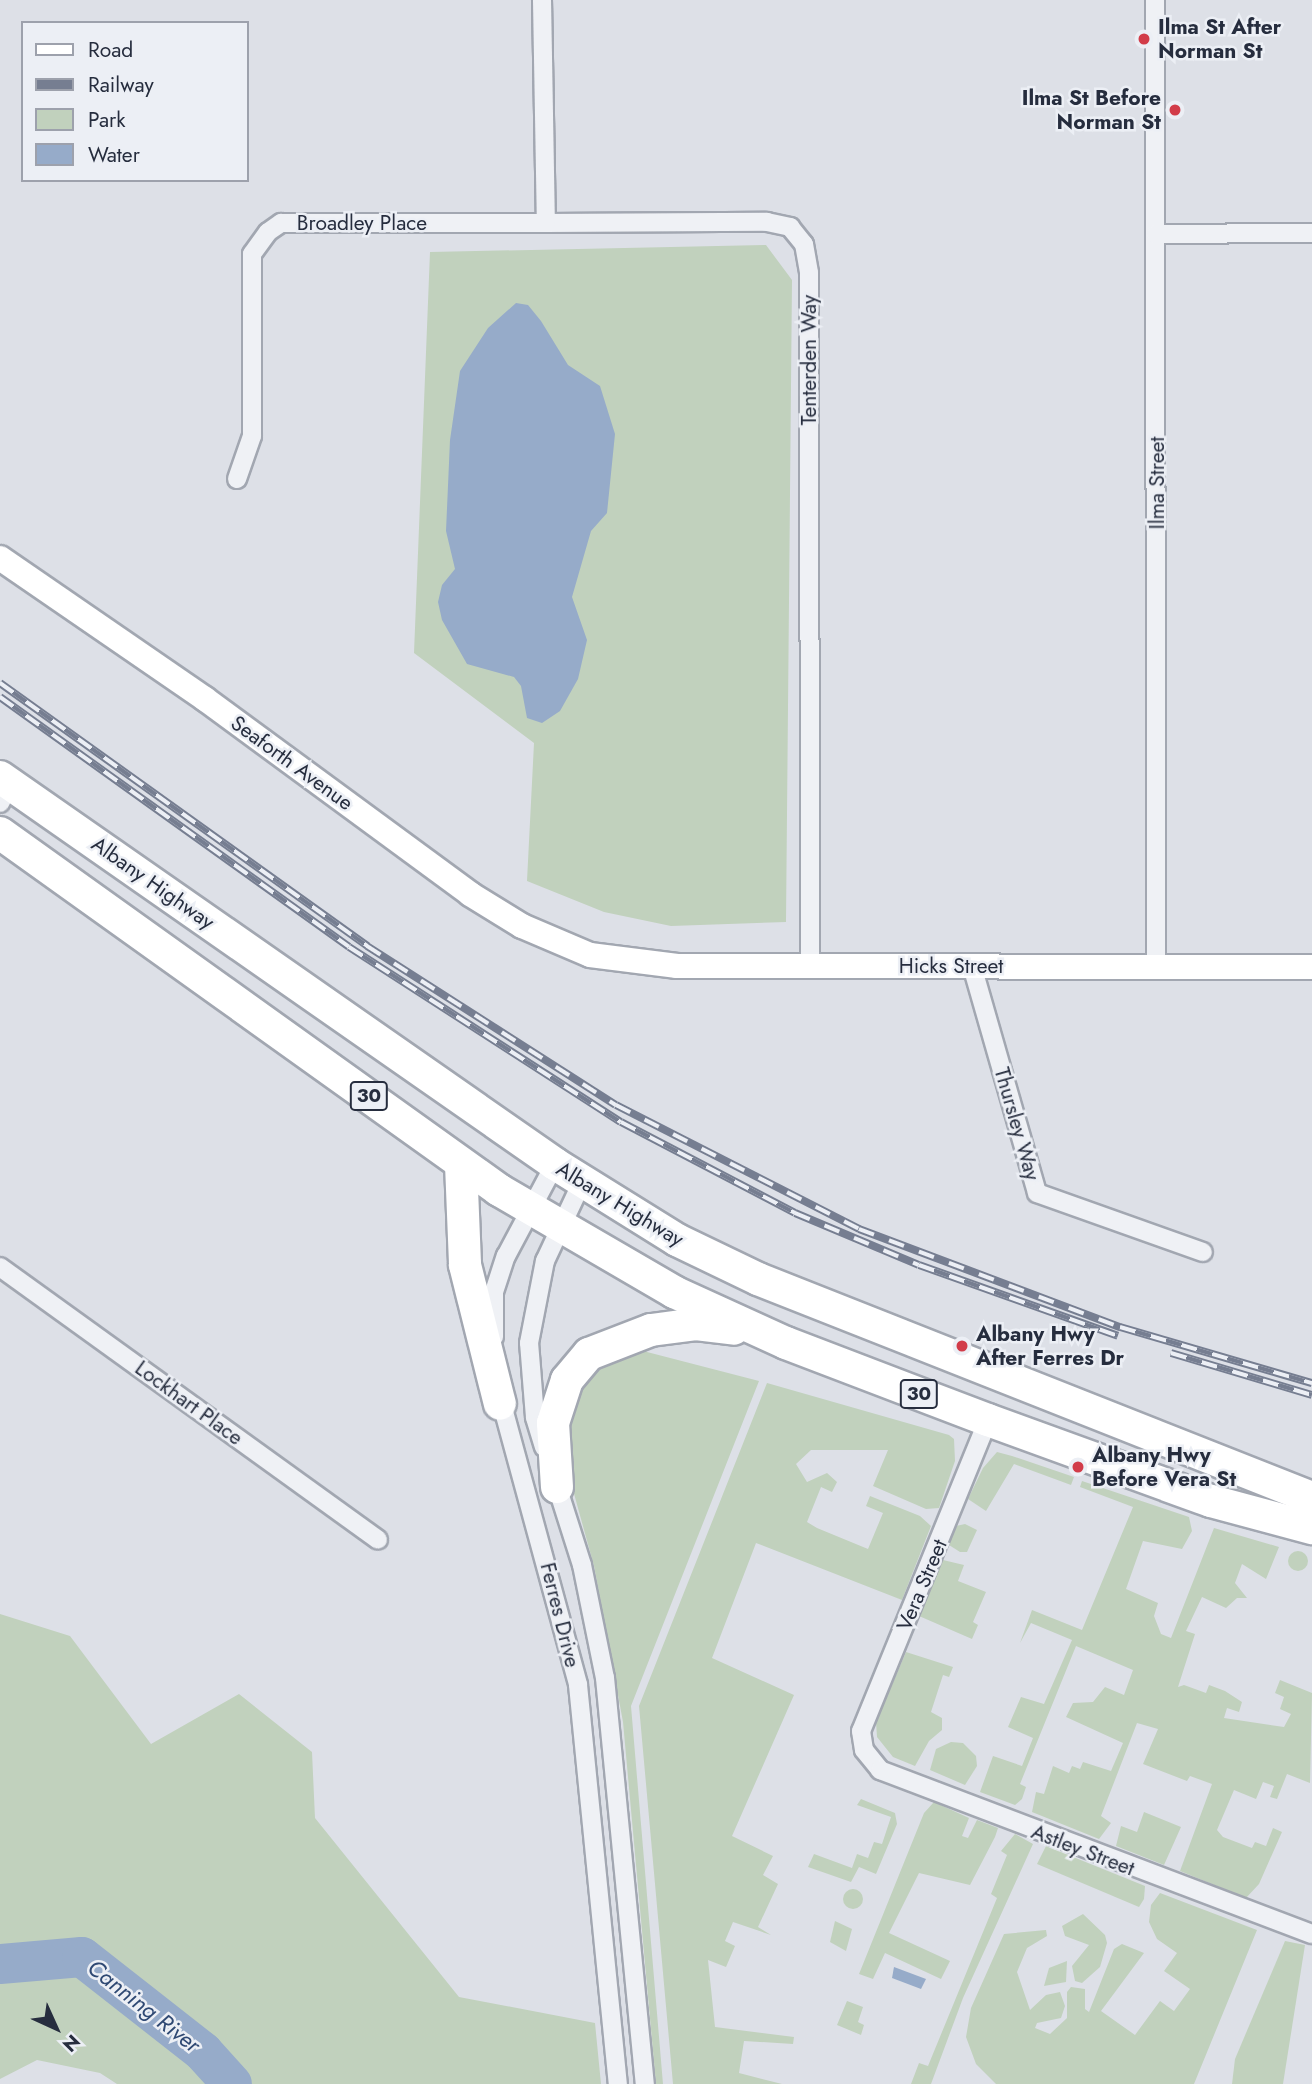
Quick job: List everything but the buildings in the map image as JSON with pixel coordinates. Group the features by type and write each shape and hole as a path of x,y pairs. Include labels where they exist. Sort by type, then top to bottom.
{"highway":[{"name":"Albany Highway","path":"3,788 555,1164 677,1240 758,1279 1312,1498"},
{"name":"30","path":"0,833 461,1164 560,1229 674,1292 766,1335 988,1420 1212,1501 1312,1528"},
{"path":"461,1164 465,1265 500,1404"},
{"path":"557,1487 553,1423 567,1380 589,1354 651,1330 696,1324 766,1335"}],"street":[{"path":"542,0 546,223"},
{"name":"Ilma Street","path":"1155,0 1156,965"},
{"name":"Tenterden Way","path":"546,223 766,222 790,227 804,244 809,273 810,967"},
{"name":"Broadley Place","path":"237,479 252,436 252,254 268,232 281,223 546,223"},
{"path":"1156,234 1312,233"},
{"name":"Seaforth Avenue","path":"0,558 205,699 470,894 522,926 590,955"},
{"name":"Hicks Street","path":"590,955 677,966 1312,967"},
{"name":"Thursley Way","path":"972,966 1038,1193 1203,1252"},
{"name":"Ferres Drive","path":"555,1164 529,1210 494,1292 500,1404 578,1685 618,2084"},
{"name":"Ferres Drive","path":"582,1182 545,1261 529,1343 535,1417 582,1564 604,1678 645,2084"},
{"name":"Lockhart Place","path":"0,1267 378,1540"},
{"name":"Vera Street","path":"864,1750 862,1731 988,1420"},
{"name":"Astley Street","path":"864,1750 880,1770 1312,1934"}],"green space":[{"path":"766,245 792,280 786,922 671,926 604,912 527,881 534,743 414,653 430,252"},
{"path":"640,1345 647,1352 759,1381 631,1706 663,2084 656,2084 623,1722 594,1566 573,1490 565,1427 586,1371"},
{"path":"767,1383 949,1435 954,1439 955,1461 939,1508 926,1509 873,1486 888,1450 811,1450 796,1464 807,1482 827,1473 837,1482 832,1492 821,1487 807,1522 817,1528 868,1549 883,1513 866,1506 870,1496 920,1516 931,1526 902,1600 756,1543 712,1658 794,1695 732,1836 773,1856 763,1875 778,1884 758,1927 771,1935 733,1922 725,1941 735,1946 726,1967 708,1960 715,2027 794,2037 793,2044 744,2041 739,2073 782,2084 673,2084 639,1706"},
{"path":"997,1452 1074,1477 1071,1485 1014,1464 986,1511 968,1499 983,1468"},
{"path":"1082,1481 1189,1517 1192,1531 1182,1549 1143,1541 1126,1589 1158,1603 1154,1616 1161,1634 1171,1638 1214,1528 1279,1547 1266,1579 1242,1564 1235,1583 1247,1598 1237,1598 1226,1608 1202,1597 1186,1631 1195,1634 1178,1687 1184,1685 1206,1693 1209,1685 1225,1691 1242,1702 1239,1712 1227,1708 1224,1718 1284,1727 1291,1714 1280,1709 1284,1697 1275,1693 1280,1680 1312,1693 1310,1783 1287,1774 1277,1799 1270,1797 1274,1786 1263,1782 1256,1799 1234,1790 1217,1830 1223,1837 1252,1848 1255,1842 1266,1846 1273,1828 1282,1832 1259,1884 1246,1898 1180,1871 1212,1784 1190,1776 1187,1781 1143,1764 1158,1729 1137,1723 1101,1816 1111,1823 1099,1839 1032,1812 1036,1792 1044,1794 1053,1766 1069,1773 1072,1766 1080,1769 1083,1762 1111,1771 1123,1743 1066,1717 1073,1703 1093,1702 1105,1687 1124,1695 1133,1670 1076,1646 1020,1784 1026,1787 1022,1799 1015,1805 980,1792 993,1756 1022,1766 1033,1738 1008,1727 1021,1697 1044,1704 1072,1640 1031,1623 1020,1643 1032,1610 1082,1630 1133,1507 1080,1487"},
{"path":"965,1524 977,1530 967,1552 960,1552 949,1545 956,1526"},
{"path":"1298,1551 1305,1554 1308,1561 1305,1568 1298,1571 1291,1568 1288,1561 1291,1554"},
{"path":"943,1560 964,1565 958,1581 986,1592 973,1622 978,1625 972,1639 919,1616"},
{"path":"0,1614 70,1636 151,1744 239,1694 312,1752 315,1818 459,1997 595,2023 601,2084 117,2084 100,2073 37,2060 0,2079"},
{"path":"906,1652 953,1667 949,1677 943,1675 931,1712 942,1718 942,1730 929,1741 915,1766 893,1757 877,1737 876,1722"},
{"path":"951,1742 963,1743 976,1756 977,1766 965,1785 930,1770 936,1749"},
{"path":"861,1799 895,1813 897,1824 876,1874 859,1867 851,1882 808,1867 814,1854 852,1868 857,1854 868,1858 874,1842 882,1844 891,1817 857,1805"},
{"path":"934,1802 969,1818 962,1836 968,1838 977,1820 998,1828 970,1885 919,1873 889,1933 950,1961 941,1979 885,1953 873,1979 859,1974 924,1813"},
{"path":"1144,1812 1181,1827 1164,1865 1116,1846 1121,1826 1137,1832"},
{"path":"1015,1834 1033,1844 963,1998 931,2084 911,2084 919,2063 928,2066 997,1898 991,1894 1007,1855 1001,1851"},
{"path":"1046,1846 1145,1886 1144,1899 1139,1907 1037,1864"},
{"path":"853,1889 860,1892 863,1899 860,1906 853,1909 846,1906 843,1899 846,1892"},
{"path":"1160,1893 1257,1930 1194,2084 996,2084 976,2064 966,2037 971,2008 1004,1934 1046,1930 1047,1936 1027,1948 1017,1972 1030,2010 1046,1995 1060,1992 1065,2006 1061,2018 1037,2023 1035,2028 1050,2034 1067,2018 1067,1992 1071,1987 1085,1989 1085,2009 1089,2012 1114,1949 1122,1944 1144,1953 1101,2011 1135,2035 1160,2001 1174,2011 1190,1989 1164,1971 1177,1953 1157,1939 1149,1922 1151,1905"},
{"path":"1083,1914 1105,1935 1107,1943 1100,1967 1082,1983 1075,1981 1072,1966 1089,1945 1065,1936 1062,1926"},
{"path":"835,1921 852,1929 846,1951 830,1942"},
{"path":"1285,1941 1305,1945 1283,2084 1232,2084 1235,2059"},
{"path":"1067,1961 1066,1982 1044,1986 1049,1968"},
{"path":"847,2001 863,2007 858,2022 864,2025 861,2035 837,2025"}],"water":[{"path":"516,303 528,305 568,365 600,386 615,434 607,513 591,531 572,597 587,640 578,679 560,711 542,723 527,718 521,686 514,677 467,664 442,620 438,602 442,585 455,569 446,531 450,440 460,371 488,328"},
{"path":"894,1967 926,1979 921,1989 892,1978"}],"waterway":[{"name":"Canning River","path":"0,1964 82,1957 203,2052 232,2084"}],"railway":[{"path":"0,683 367,946 616,1105 859,1229 1120,1327 1312,1383"},
{"path":"0,697 349,947 621,1122 795,1213 919,1265 1118,1336"},
{"path":"1171,1353 1312,1395"}],"place":[{"name":"Ilma St After Norman St","path":"1144,39"},
{"name":"Ilma St Before Norman St","path":"1175,110"},
{"name":"Albany Hwy After Ferres Dr","path":"962,1346"},
{"name":"Albany Hwy Before Vera St","path":"1078,1467"}]}
